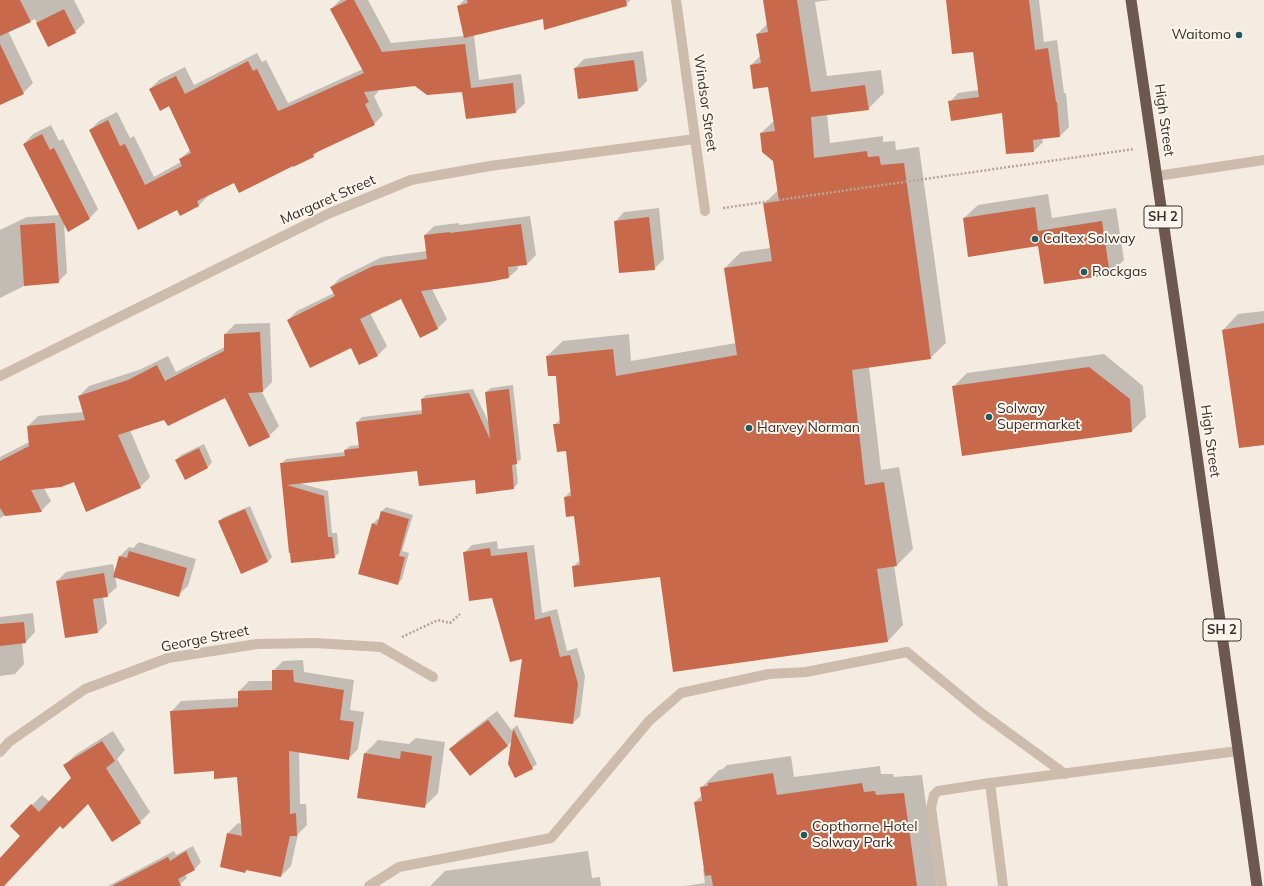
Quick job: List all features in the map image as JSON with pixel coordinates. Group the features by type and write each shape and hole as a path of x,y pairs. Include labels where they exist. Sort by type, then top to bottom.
{"highway":[{"name":"High Street","path":"1131,0 1153,146 1257,886"}],"street":[{"name":"Windsor Street","path":"676,0 705,211"},
{"name":"Margaret Street","path":"0,376 330,212 411,180 490,166 695,139"},
{"path":"1157,176 1264,160"},
{"name":"George Street","path":"0,752 9,742 85,689 168,658 257,644 315,643 381,647 433,677"},
{"path":"369,886 398,867 551,838 649,721 680,693 769,674 806,672 907,652 980,712 1065,774"},
{"path":"942,886 931,808 934,795 938,791 1238,751"},
{"path":"990,783 1002,886"}],"path":[{"path":"705,211 1153,146"},
{"path":"381,647 438,620 450,623 460,614"}],"building":[{"path":"0,0 20,0 31,22 0,36"},
{"path":"347,0 354,0 382,52 465,44 471,88 513,83 516,113 466,119 462,92 427,95 415,86 364,92 369,102 365,104 375,125 313,154 314,157 239,193 234,183 197,201 199,206 180,216 177,210 138,230 89,130 108,120 120,146 125,144 145,185 182,166 179,159 191,153 169,106 160,111 149,89 176,76 185,94 248,61 253,71 257,69 278,111 364,73 330,9"},
{"path":"467,0 626,0 627,6 544,30 543,19 464,38 457,6 468,3"},
{"name":"Harvey Norman","path":"763,0 797,0 811,92 865,85 869,110 811,117 814,158 867,151 868,157 879,156 881,165 904,163 931,359 852,370 865,485 884,482 897,566 877,569 888,642 673,672 660,577 574,587 572,566 580,565 574,516 566,517 564,497 571,496 566,451 557,452 553,424 560,424 556,376 548,376 546,356 613,349 616,376 737,355 724,268 772,261 763,203 779,201 773,161 762,152 760,133 775,131 768,87 753,89 750,65 761,63 756,34 768,32"},
{"path":"946,0 1029,0 1035,50 1048,48 1057,102 1060,137 1033,140 1034,152 1006,154 1002,113 951,121 948,101 979,97 973,52 952,54"},
{"path":"64,9 76,33 48,47 36,23"},
{"path":"0,44 24,94 0,105"},
{"path":"634,60 638,91 578,99 574,68"},
{"path":"42,134 50,150 54,148 90,219 68,232 23,144"},
{"name":"Caltex Solway","path":"1035,207 1038,231 1102,221 1110,275 1044,284 1038,246 968,257 963,218"},
{"path":"649,217 655,270 619,273 614,221"},
{"path":"55,223 59,283 24,286 20,225"},
{"path":"521,224 527,265 508,267 509,278 421,291 438,329 420,338 401,299 360,319 378,356 359,365 351,348 310,368 287,320 335,296 330,287 373,266 427,259 424,235"},
{"path":"1264,323 1264,445 1239,448 1222,330"},
{"path":"260,332 263,392 248,393 270,437 249,447 225,398 168,426 164,420 118,435 141,488 86,512 74,482 61,487 31,490 42,512 5,516 0,508 0,461 29,446 27,426 85,420 78,396 128,380 157,365 165,381 224,351 224,334"},
{"path":"1089,367 1130,399 1132,432 962,456 952,386"},
{"path":"509,389 517,464 512,465 514,489 476,494 475,480 419,486 417,471 287,485 324,496 328,537 332,537 335,558 291,563 280,463 345,456 344,450 359,448 356,422 422,414 421,399 469,393 490,439 485,392"},
{"path":"199,448 208,468 185,480 175,460"},
{"path":"245,509 268,562 241,574 218,521"},
{"path":"381,511 409,519 399,556 405,557 398,585 358,574 372,523 377,525"},
{"path":"490,548 491,556 527,552 535,620 550,616 560,657 570,655 578,684 573,724 514,717 522,659 510,662 492,598 469,601 463,552"},
{"path":"129,551 187,568 179,597 113,577 119,556 127,558"},
{"path":"104,573 108,597 93,599 98,633 65,638 56,581"},
{"path":"24,622 26,643 0,646 0,624"},
{"path":"272,670 293,670 294,682 344,690 340,720 354,722 349,760 289,751 290,814 296,813 297,836 290,836 281,877 246,870 245,873 220,867 227,833 242,836 237,777 214,779 214,771 174,774 170,711 238,707 238,691 272,690"},
{"path":"488,720 508,746 470,776 449,749"},
{"path":"513,728 533,769 515,778 508,764"},
{"path":"102,741 115,761 106,768 141,823 112,842 88,804 63,829 60,826 4,886 0,886 0,858 20,836 10,826 31,804 39,812 71,778 63,765"},
{"path":"401,751 432,756 425,808 357,798 364,753 400,759"},
{"name":"Copthorne Hotel Solway Park","path":"773,773 777,795 862,783 864,792 875,791 876,795 904,793 917,886 713,886 711,875 705,876 694,802 702,801 700,787 708,786 708,783"},
{"path":"186,851 195,870 178,879 181,886 112,886 168,857 170,861"}],"place":[{"name":"Waitomo","path":"1239,35"},
{"name":"Caltex Solway","path":"1035,239"},
{"name":"Rockgas","path":"1084,272"},
{"name":"Solway Supermarket","path":"989,417"},
{"name":"Harvey Norman","path":"749,428"},
{"name":"Copthorne Hotel Solway Park","path":"804,835"}]}
